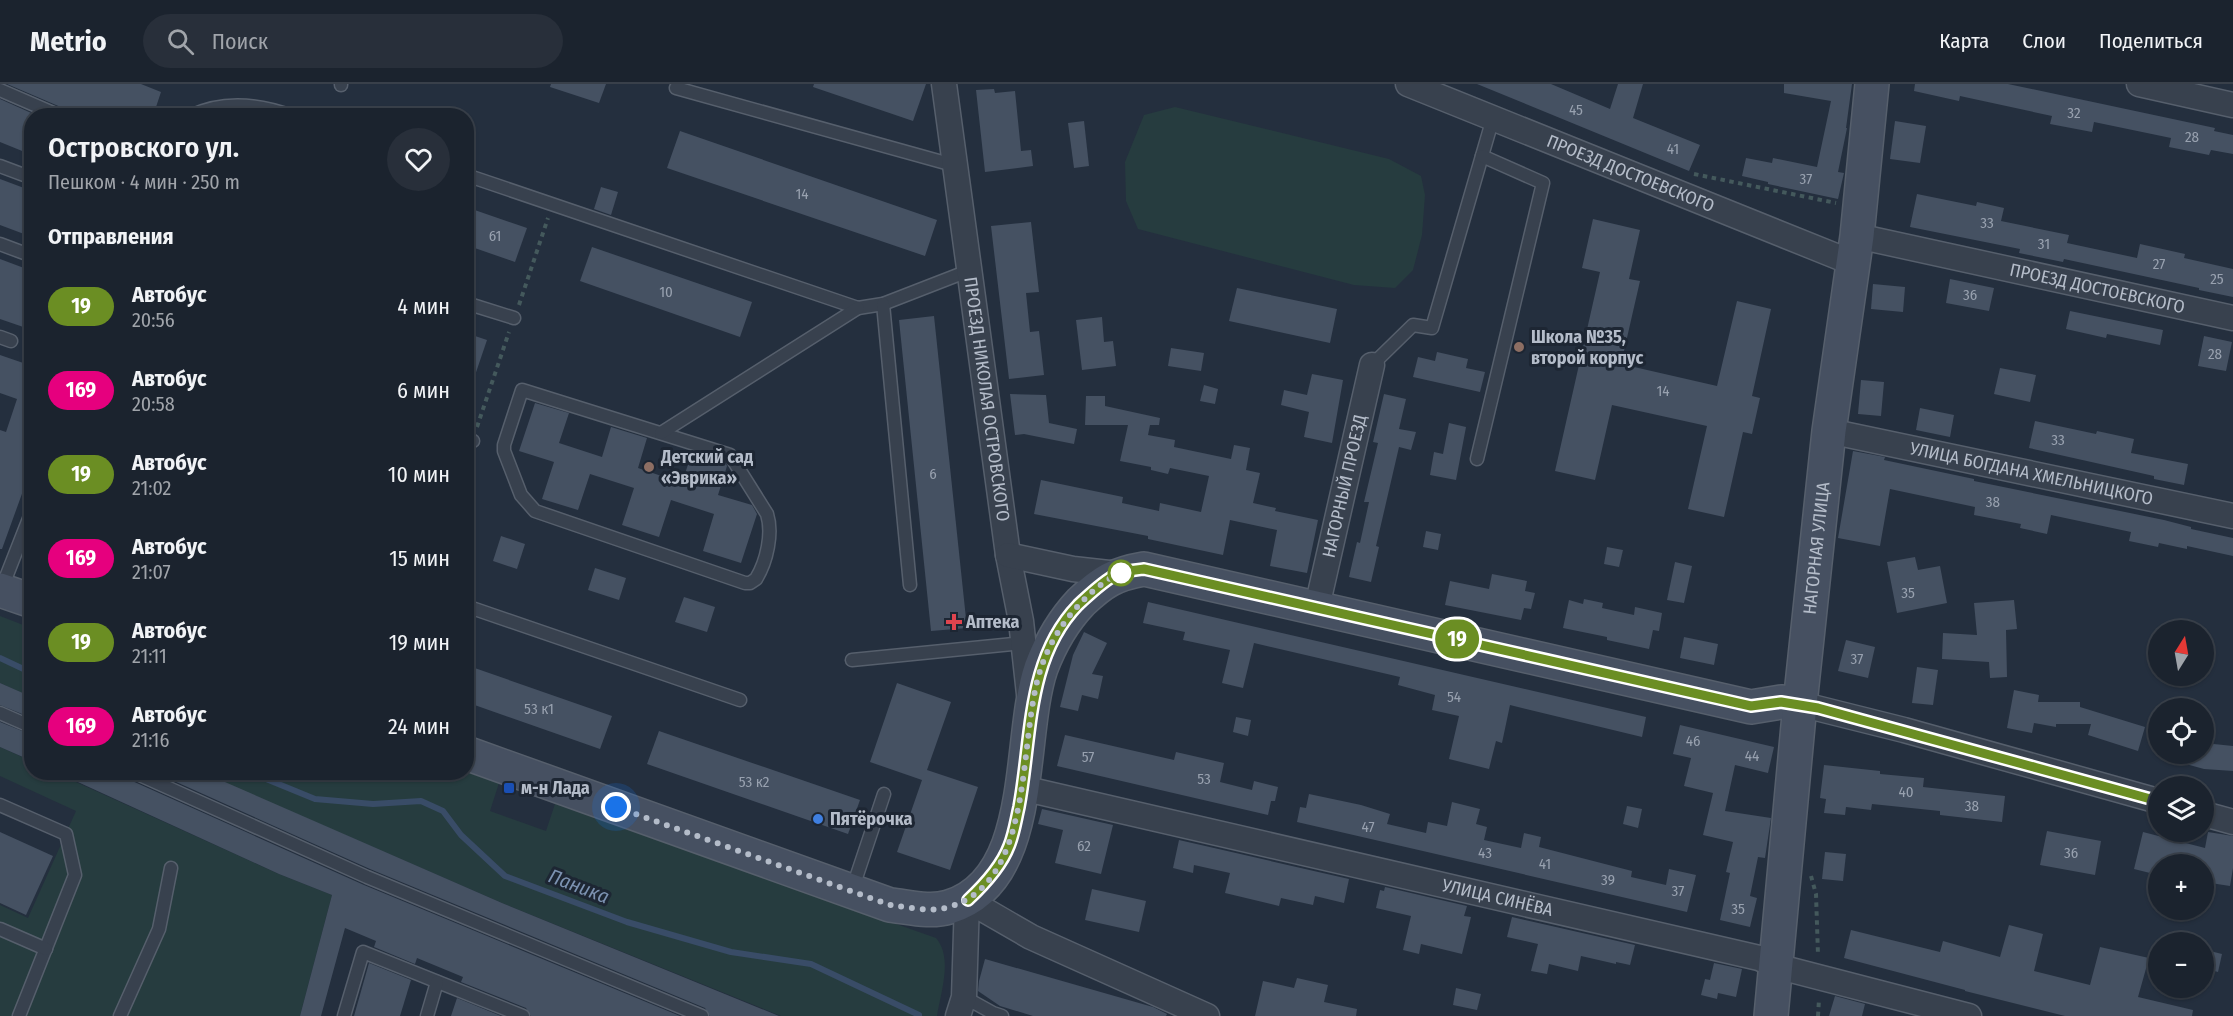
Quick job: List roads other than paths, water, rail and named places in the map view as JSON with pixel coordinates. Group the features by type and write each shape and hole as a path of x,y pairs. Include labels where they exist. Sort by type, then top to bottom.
{"street":[{"name":"ПРОЕЗД НИКОЛАЯ ОСТРОВСКОГО","path":"944,84 953,165 1008,555 1023,643 1030,714"},
{"name":"ПРОЕЗД ДОСТОЕВСКОГО","path":"1408,84 1493,118 1855,249 2233,318"},
{"name":"НАГОРНАЯ УЛИЦА","path":"1771,1016 1800,704 1829,431 1855,249 1872,84"},
{"path":"2139,84 2233,105"},
{"name":"НАГОРНЫЙ ПРОЕЗД","path":"1317,607 1372,365"},
{"name":"УЛИЦА БОГДАНА ХМЕЛЬНИЦКОГО","path":"1829,431 2233,516"},
{"path":"1008,555 1073,569 1118,574 1144,569 1751,706 1781,702 1800,704 1915,733 2148,798"},
{"path":"474,756 890,905 929,910 948,908 968,900 987,882 1009,847 1022,789 1030,714 1041,669 1055,637 1071,612 1092,592 1118,574"},
{"path":"1,591 24,598"},
{"name":"УЛИЦА СИНЁВА","path":"1022,789 1758,958 1776,966 1969,1016"},
{"path":"2214,817 2233,822"},
{"path":"961,1006 968,900"},
{"path":"968,900 1031,937 1207,1016"}],"lane":[{"path":"676,88 953,165"},
{"path":"0,90 42,108"},
{"path":"217,108 234,105 257,105 267,108"},
{"path":"1372,365 1413,325 1432,328 1493,118"},
{"path":"1477,459 1543,183 1482,156"},
{"path":"0,166 24,175"},
{"path":"474,178 858,308"},
{"path":"0,244 24,253"},
{"path":"661,433 730,455 767,514 771,534 759,574 754,581 745,583 716,574 534,511 520,495 504,451 522,390 661,433 858,308 883,304 968,271"},
{"path":"883,304 910,585"},
{"path":"474,306 514,318"},
{"path":"1,591 24,532"},
{"path":"474,609 740,700"},
{"path":"852,660 1023,643"},
{"path":"0,713 24,724"},
{"path":"150,780 367,877 702,1016"},
{"path":"852,891 884,794"},
{"path":"0,805 66,834 75,875 19,1016"},
{"path":"120,1016 159,929 171,868"},
{"path":"0,929 46,949"},
{"path":"344,1016 363,952 523,1016"},
{"path":"427,1016 437,982"},
{"path":"961,1006 1002,1016"}],"waterway":[{"name":"Паника","path":"0,658 24,669"},
{"name":"Паника","path":"269,780 315,799 373,804 421,801 443,811 461,835 505,876 627,922 731,952 811,964 919,1015"}],"place":[{"name":"Школа №35, второй корпус","path":"1519,347"},
{"name":"Детский сад «Эврика»","path":"649,467"},
{"name":"Аптека","path":"954,622"},
{"name":"м-н Лада","path":"509,788"},
{"name":"Пятёрочка","path":"818,819"}]}
